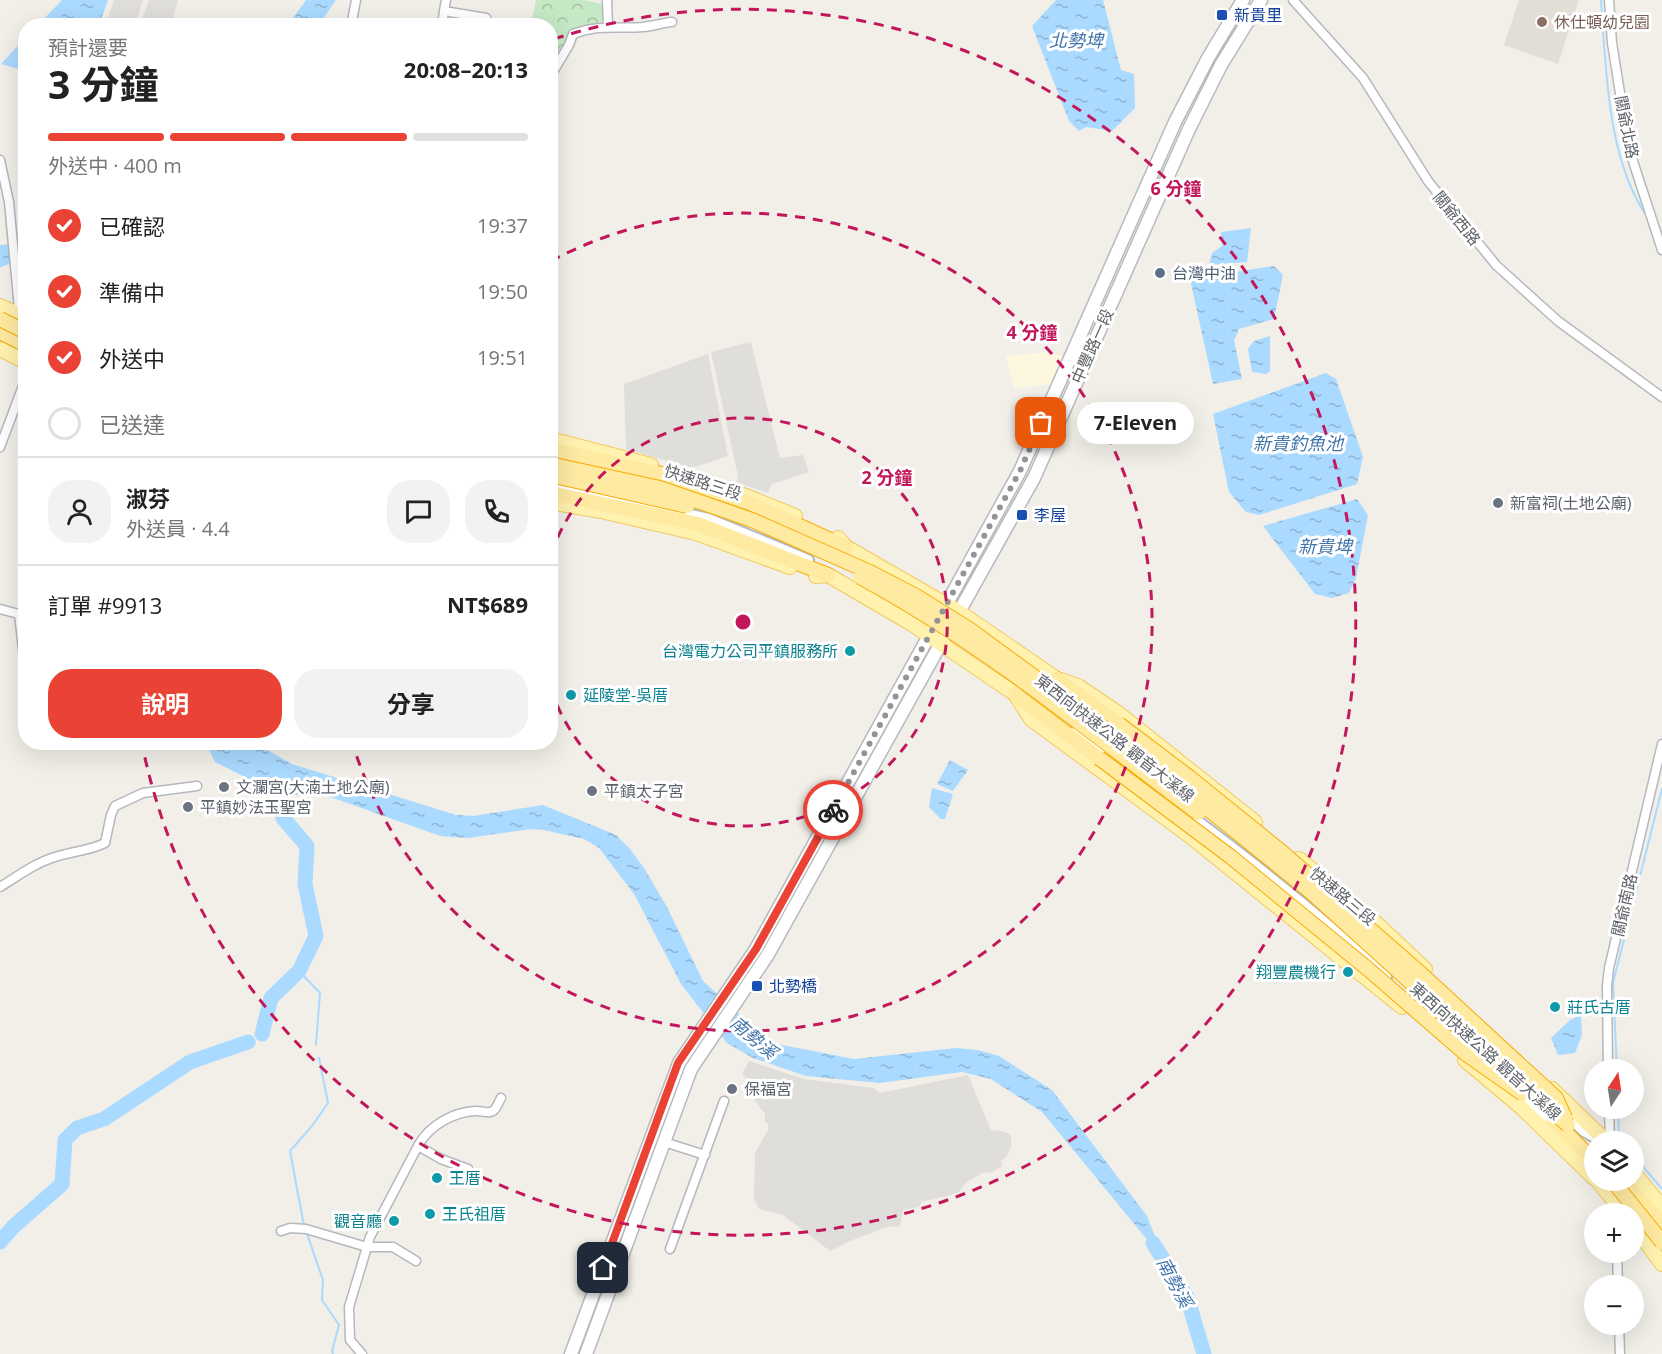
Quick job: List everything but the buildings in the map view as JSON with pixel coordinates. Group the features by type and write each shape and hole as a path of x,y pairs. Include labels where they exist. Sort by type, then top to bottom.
{"highway":[{"path":"0,318 18,328"},
{"path":"0,332 18,340"},
{"path":"558,451 666,475 747,502 846,547"},
{"name":"東西向快速公路 觀音大溪線","path":"558,466 660,489 752,520 872,573 916,596 969,629 1141,755 1311,892 1584,1142"},
{"name":"東西向快速公路 觀音大溪線","path":"558,477 650,496 730,520 862,577 948,628 1058,706 1313,903 1529,1098 1584,1151"},
{"path":"558,495 698,524 828,575"},
{"path":"1057,679 1189,777 1347,908 1556,1098 1568,1125"},
{"path":"1015,694 1246,870 1368,969 1466,1054 1529,1098"},
{"path":"1622,1191 1662,1242"},
{"path":"1632,1191 1662,1223"}],"main road":[{"name":"中豐路一段","path":"726,992 756,949 1020,471 1175,122 1208,58 1243,0"},
{"name":"中豐路一段","path":"736,1001 767,956 1035,474 1189,129 1221,65 1261,0"},
{"path":"0,306 18,315"},
{"path":"1088,319 1102,325"},
{"path":"0,349 18,358"},
{"name":"快速路三段","path":"558,441 690,476 760,501 835,535 846,547 959,612 1057,679 1078,686 1118,713 1369,926 1595,1131"},
{"name":"快速路三段","path":"558,503 696,533 819,577 828,575 941,643 1015,694 1031,719 1190,836 1400,1005 1543,1127 1584,1167"},
{"path":"571,1354 678,1063 726,992 736,1001 690,1069 586,1354"},
{"path":"701,1029 712,1037"},
{"path":"651,1138 664,1142"},
{"path":"1644,1186 1662,1208"},
{"path":"1644,1240 1662,1264"}],"street":[{"path":"353,18 356,0"},
{"path":"443,18 446,0"},
{"path":"607,0 608,26"},
{"name":"關爺西路","path":"1293,0 1362,78 1428,181 1496,265 1558,321 1662,397"},
{"name":"關爺北路","path":"1609,0 1612,43 1629,149 1662,250"},
{"path":"444,11 486,18"},
{"path":"558,64 573,34 586,29 608,26 642,27 672,22"},
{"path":"0,160 9,202 18,288"},
{"path":"0,447 18,399"},
{"name":"快速路三段","path":"558,456 674,483 753,509 831,546 846,547"},
{"name":"快速路三段","path":"558,486 709,519 816,563 828,575"},
{"path":"0,609 18,614"},
{"name":"快速路三段","path":"1015,694 1045,710 1201,823 1353,945 1541,1117 1543,1127"},
{"name":"關爺南路","path":"1608,1059 1609,968 1662,744"},
{"path":"0,887 42,861 93,849 105,843 115,806 143,793 197,786"},
{"path":"1190,836 1219,801"},
{"path":"1341,959 1369,926"},
{"path":"362,1354 350,1340 349,1307 370,1237 418,1146 424,1135 455,1114 477,1110 490,1113 494,1111 501,1098"},
{"path":"670,1249 724,1101"},
{"path":"664,1142 705,1155"},
{"path":"418,1146 441,1159 468,1168"},
{"path":"281,1231 301,1228 367,1248 393,1248 416,1261"},
{"path":"1619,1335 1620,1354"}],"shaded area":[{"path":"114,0 143,0 137,18 108,18"},
{"path":"149,0 178,0 173,18 143,18"},
{"name":"休仕頓幼兒園","path":"1519,0 1579,0 1558,64 1504,45"},
{"path":"751,342 780,458 803,455 809,472 772,484 768,493 736,482 738,476 711,352"},
{"path":"1046,352 1066,357 1056,383 1014,389 1006,356"},
{"path":"708,354 728,456 692,468 626,449 624,384"},
{"path":"749,1061 804,1079 874,1088 880,1093 968,1075 991,1130 1011,1135 1011,1148 1001,1161 1002,1166 992,1172 982,1173 966,1183 958,1193 922,1202 919,1207 903,1210 900,1226 887,1227 830,1251 783,1215 759,1209 754,1199 755,1153 768,1130 768,1124 765,1121 765,1114 749,1093 749,1082 742,1074"}],"green space":[{"path":"536,0 584,0 602,4 605,21 571,29 558,56 558,18 533,18"}],"water":[{"path":"62,0 108,0 102,18 45,18"},
{"path":"306,0 336,0 324,18 293,18"},
{"name":"北勢埤","path":"1056,0 1103,0 1121,70 1134,74 1135,108 1112,131 1086,127 1079,131 1069,121 1032,26"},
{"path":"18,46 18,69 1,64"},
{"path":"1251,228 1247,262 1209,265 1212,253 1222,246 1221,232"},
{"path":"18,244 18,264 0,268 0,245"},
{"path":"1274,266 1283,275 1274,319 1239,329 1234,340 1242,379 1213,384 1190,279"},
{"path":"1270,336 1270,371 1266,374 1252,372 1248,349 1254,341"},
{"name":"新貴釣魚池","path":"1326,373 1336,379 1363,457 1357,484 1259,515 1246,512 1229,492 1213,414"},
{"name":"新貴埤","path":"1357,499 1368,515 1356,578 1349,593 1332,598 1315,594 1263,526"},
{"path":"209,750 267,750 292,764 456,815 473,816 543,805 616,835 644,868 667,907 703,981 772,1043 854,1059 956,1048 978,1050 999,1056 1052,1090 1147,1216 1164,1260 1042,1112 991,1079 962,1072 880,1083 806,1076 753,1058 727,1043 681,984 634,894 599,848 584,839 531,829 467,838 440,836 325,795 292,795 269,789 215,762"},
{"path":"950,760 968,770 953,791 937,784"},
{"path":"932,788 953,794 945,819 941,819 929,807"},
{"path":"1581,1015 1582,1035 1575,1053 1558,1055 1551,1038 1570,1020"}],"waterway":[{"path":"1601,0 1607,84 1616,142 1634,195 1648,218"},
{"path":"262,1034 271,998 299,971 316,936 305,884 307,846 283,818 277,782 278,773"},
{"path":"1616,1059 1613,983 1662,789"},
{"path":"299,971 320,993 316,1045"},
{"path":"0,1242 13,1227 62,1184 65,1140 77,1128 104,1119 190,1062 248,1042"},
{"path":"304,1226 290,1151 328,1103 319,1058"},
{"path":"1618,1119 1619,1131"},
{"path":"1644,1168 1662,1189"},
{"path":"306,1231 323,1280 322,1300 339,1325 333,1354"},
{"name":"南勢溪","path":"1153,1243 1187,1297 1204,1354"}],"way so far":[{"path":"833,810 1020,471 1041,423"}],"place":[{"name":"新貴里","path":"1222,15"},
{"name":"休仕頓幼兒園","path":"1542,22"},
{"name":"台灣中油","path":"1160,273"},
{"name":"7-Eleven","path":"1041,423"},
{"name":"新富祠(土地公廟)","path":"1498,503"},
{"name":"李屋","path":"1022,515"},
{"name":"台灣電力公司平鎮服務所","path":"850,651"},
{"name":"延陵堂-吳厝","path":"571,695"},
{"name":"文瀾宮(大湳土地公廟)","path":"224,787"},
{"name":"平鎮太子宮","path":"592,791"},
{"name":"平鎮妙法玉聖宮","path":"188,807"},
{"name":"翔豐農機行","path":"1348,972"},
{"name":"北勢橋","path":"757,986"},
{"name":"莊氏古厝","path":"1555,1007"},
{"name":"保福宮","path":"732,1089"},
{"name":"王厝","path":"437,1178"},
{"name":"王氏祖厝","path":"430,1214"},
{"name":"觀音廳","path":"394,1221"}],"route":[{"path":"603,1268 678,1063 756,949 833,810"}]}
